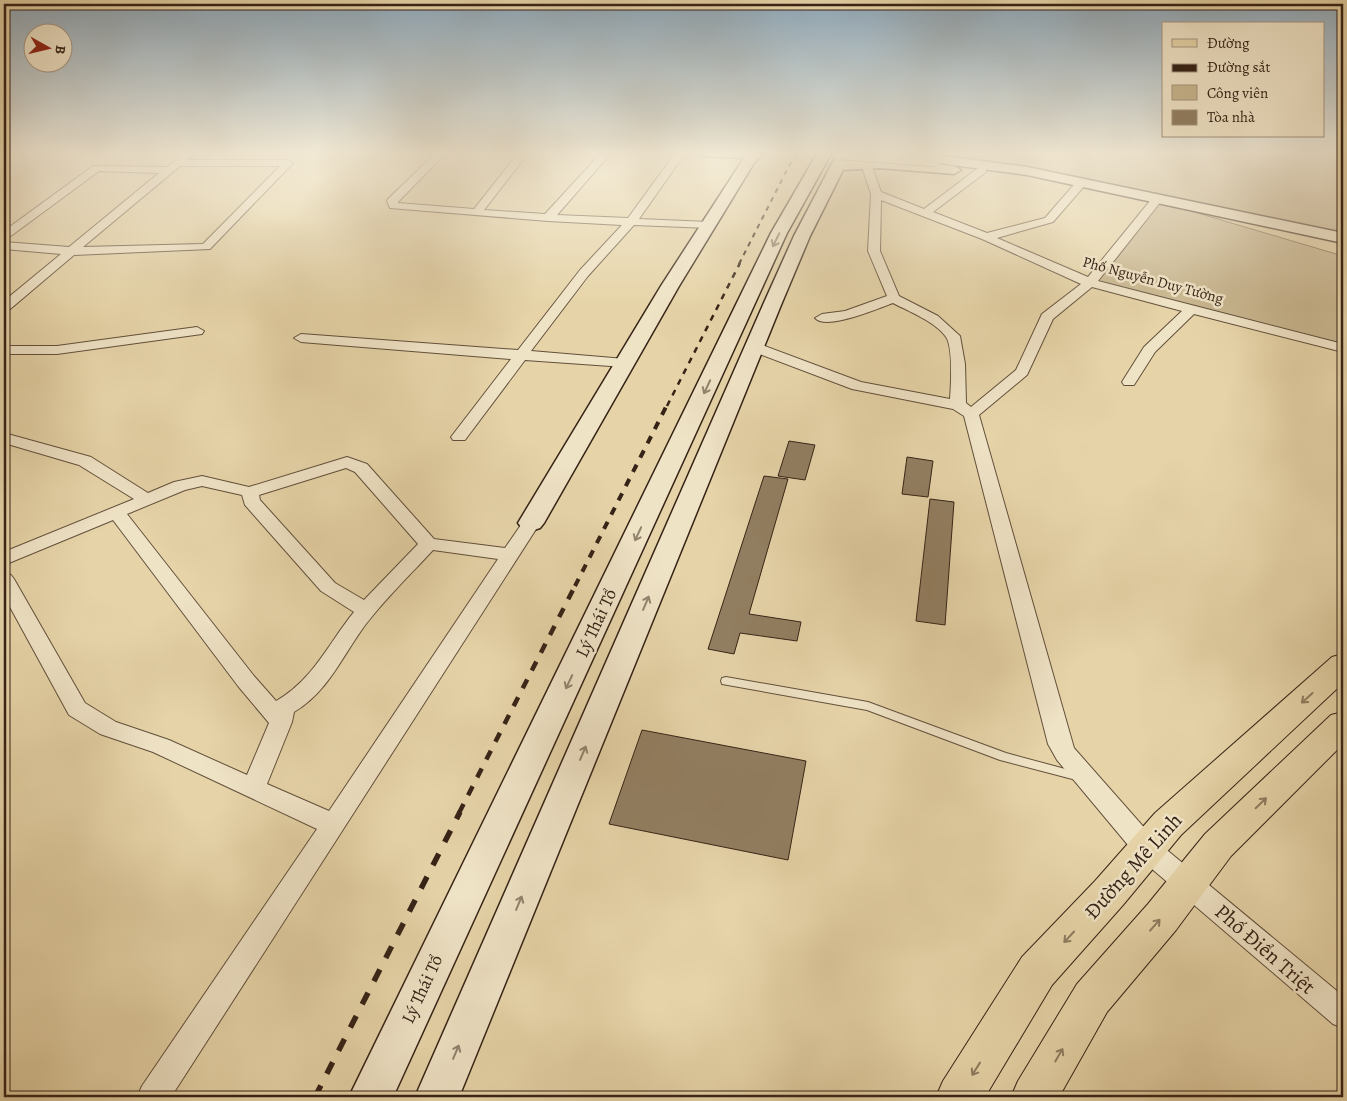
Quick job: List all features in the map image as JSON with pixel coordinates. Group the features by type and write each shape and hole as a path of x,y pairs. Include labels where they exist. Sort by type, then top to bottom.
{"main road":[{"path":"531,523 625,363 723,203"},
{"name":"Lý Thái Tổ","path":"371,1097 779,234 804,203"},
{"path":"437,1097 754,347 817,203"},
{"path":"1176,203 1218,216 1343,245"},
{"path":"1181,203 1343,238"},
{"name":"Đường Mê Linh","path":"959,1097 1038,971 1148,849 1168,824 1343,666"},
{"path":"1034,1097 1092,998 1218,844 1343,724"}],"street":[{"path":"4,236 49,203"},
{"path":"4,308 129,203"},
{"path":"4,245 73,250 206,247 249,203"},
{"path":"393,203 394,206 548,218 709,225"},
{"path":"477,212 484,203"},
{"path":"548,218 561,203"},
{"path":"459,437 584,272 630,221 643,203"},
{"path":"876,203 874,251 894,298 933,319 953,336 965,410"},
{"name":"Phố Nguyễn Duy Tường","path":"900,203 986,237 1090,283 1343,348"},
{"path":"925,213 937,203"},
{"path":"986,237 1049,220 1063,203"},
{"path":"754,347 857,386 965,410 1022,372 1047,317 1090,283 1162,203"},
{"path":"822,318 847,315 894,298"},
{"path":"1129,382 1149,350 1191,309"},
{"path":"4,350 57,350 197,331"},
{"path":"300,338 625,363"},
{"name":"Phố Điển Triệt","path":"965,410 1060,744 1065,754 1148,849 1343,1014"},
{"path":"4,438 84,461 148,500"},
{"path":"4,559 180,486 202,481 250,492 347,462 362,468 428,544 510,555"},
{"path":"250,492 252,501 328,587 366,610"},
{"path":"117,513 177,588 246,681 280,722"},
{"path":"153,1097 334,826 531,523"},
{"path":"253,788 280,722 283,708 299,698 320,678 366,610 428,544"},
{"path":"4,579 77,709 108,728 161,746 334,826"}],"lane":[{"path":"726,681 868,706 1004,757 1085,778"}],"green space":[{"path":"1155,203 1165,203 1343,256 1343,346 1090,283"},
{"path":"1178,203 1343,203 1343,238"}],"building":[{"path":"789,441 815,445 805,480 778,476"},
{"path":"907,457 933,461 928,497 902,494"},
{"path":"764,476 788,479 749,614 801,622 797,641 740,633 734,654 708,649"},
{"path":"930,499 954,502 945,625 916,621"},
{"path":"642,730 806,761 788,860 609,824"}],"railway":[{"path":"739,264 770,203"},
{"path":"667,406 740,263"},
{"path":"575,586 667,405"},
{"path":"459,813 576,584"},
{"path":"315,1097 460,812"}]}
